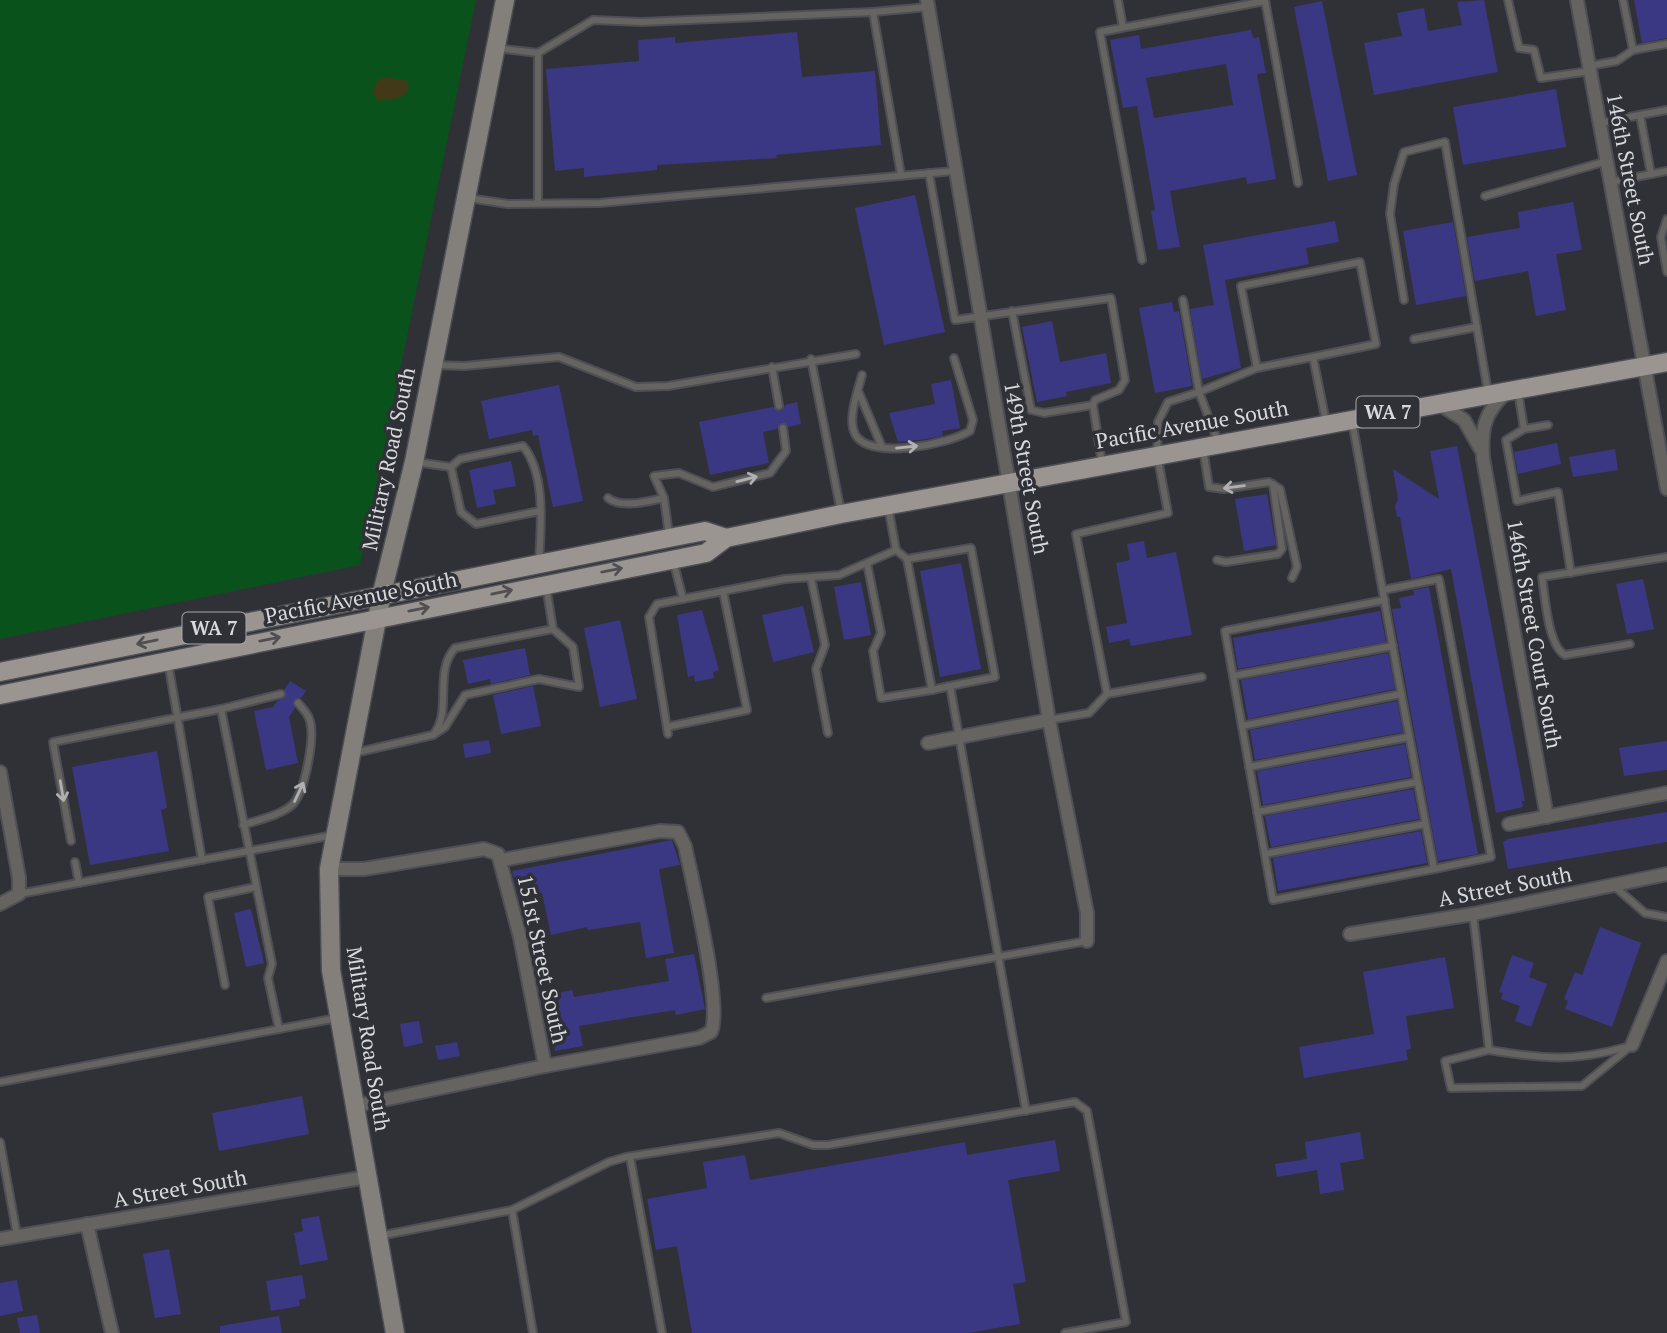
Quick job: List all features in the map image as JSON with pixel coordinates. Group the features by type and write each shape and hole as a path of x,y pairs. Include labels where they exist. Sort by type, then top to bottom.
{"main road":[{"name":"Military Road South","path":"394,1333 331,970 329,869 382,593 414,462 505,0"},
{"name":"Pacific Avenue South","path":"0,695 168,659 706,553 726,538 841,514 1667,362"},
{"name":"Pacific Avenue South","path":"0,672 382,593 705,531 726,538"}],"street":[{"name":"146th Street South","path":"1577,0 1664,459 1667,489"},
{"name":"149th Street South","path":"927,4 1049,720 1087,913 1087,941"},
{"name":"146th Street Court South","path":"1513,390 1491,406 1485,418 1482,432 1483,458 1546,817"},
{"name":"146th Street Court South","path":"1438,403 1464,420 1483,458"},
{"path":"928,743 1049,720"},
{"path":"0,772 19,878 19,894 0,904"},
{"path":"1509,824 1667,793"},
{"path":"329,869 364,869 484,849 492,850 502,860 660,831 678,832 685,846 714,1014 711,1032 699,1038 545,1066 354,1106"},
{"name":"151st Street South","path":"502,860 545,1066"},
{"name":"A Street South","path":"1349,934 1473,914 1667,874"},
{"path":"1632,1045 1667,961"},
{"name":"A Street South","path":"0,1239 367,1177"},
{"path":"87,1224 112,1333"}],"lane":[{"path":"1118,0 1123,27"},
{"path":"1508,0 1519,48 1534,51 1541,79 1590,69 1617,61 1633,50 1667,44"},
{"path":"1623,0 1633,50"},
{"path":"1142,260 1100,32 1265,1 1298,183"},
{"path":"496,48 538,53 593,20 642,22 873,12 927,4"},
{"path":"873,12 901,175"},
{"path":"538,53 538,202"},
{"path":"1600,122 1667,110"},
{"path":"1640,115 1651,174"},
{"path":"1404,300 1390,214 1394,184 1404,152 1445,142 1489,394"},
{"path":"1485,196 1607,161"},
{"path":"466,198 508,204 600,202 954,171"},
{"path":"1611,182 1667,172"},
{"path":"929,173 955,320 1111,298 1125,380 1119,390 1095,400 1093,405 1102,464"},
{"path":"1667,219 1661,237 1667,272"},
{"path":"1107,694 1076,534 1168,513 1157,454 1158,422 1168,402 1199,393 1258,368 1376,344 1360,262 1241,286 1258,368"},
{"path":"1183,300 1210,444 1209,487 1224,489 1273,483 1280,489 1297,567 1292,579"},
{"path":"1012,312 1031,410 1044,413 1093,405"},
{"path":"1413,339 1477,327"},
{"path":"433,365 464,366 559,356 636,387 668,386 811,359 856,354"},
{"path":"1313,357 1326,424"},
{"path":"862,375 852,426 856,437 865,444 907,449 961,436 970,431 973,420 954,358"},
{"path":"811,359 841,514"},
{"path":"772,367 779,406"},
{"path":"1513,390 1524,429"},
{"path":"858,391 883,447"},
{"path":"1352,419 1434,869"},
{"path":"1548,425 1524,429 1506,440 1517,501 1558,492 1572,573"},
{"path":"669,538 664,498 654,476 683,474 713,487 770,473 786,451 783,428"},
{"path":"414,462 451,467 460,459 523,446 532,457 540,511 539,563"},
{"path":"451,467 461,512 476,524 540,511"},
{"path":"1217,559 1226,562 1278,554 1282,549 1273,483"},
{"path":"608,498 614,502 627,503 664,498"},
{"path":"888,505 896,550 907,559 932,690"},
{"path":"867,563 881,633 873,651 881,698 995,677 971,548 907,559"},
{"path":"723,591 747,710 668,731 649,617 657,604 723,591 785,579 839,575 896,550"},
{"path":"1630,644 1565,655 1559,652 1553,641 1542,578 1667,557"},
{"path":"673,558 683,599"},
{"path":"811,578 825,645 816,669 828,733"},
{"path":"1382,590 1439,579 1491,857 1273,900 1225,631 1385,600"},
{"path":"352,754 433,735 445,727 465,695 539,679 579,688 573,647 553,629 545,584"},
{"path":"433,735 440,726 446,667 453,650 553,629"},
{"path":"1233,676 1393,646"},
{"path":"168,659 202,860"},
{"path":"1049,720 1089,713 1107,694 1202,677"},
{"path":"950,686 1026,1111"},
{"path":"71,841 53,741 221,709 281,694"},
{"path":"1242,726 1402,694"},
{"path":"243,825 286,809 303,785 312,733 307,713 298,703"},
{"path":"221,709 272,964 268,978 279,1029"},
{"path":"1249,768 1409,737"},
{"path":"1257,812 1418,782"},
{"path":"1265,854 1425,824"},
{"path":"19,894 335,835"},
{"path":"75,862 79,883"},
{"path":"1614,886 1645,913 1667,917"},
{"path":"225,985 208,897 256,887"},
{"path":"1473,914 1489,1050"},
{"path":"766,998 1087,941"},
{"path":"0,1082 339,1017"},
{"path":"1632,1045 1582,1086 1451,1088 1445,1061 1489,1050 1535,1058 1586,1058 1632,1045"},
{"path":"377,1236 512,1210 609,1162 630,1157 779,1133 813,1145 828,1145 1075,1102 1087,1111 1126,1322 1065,1333"},
{"path":"0,1142 17,1236"},
{"path":"630,1157 662,1333"},
{"path":"512,1210 533,1333"}],"green space":[{"path":"0,0 476,0 360,565 0,639"}],"sand":[{"path":"386,77 408,81 408,92 399,98 378,101 372,90 379,79"}],"building":[{"path":"1484,0 1498,72 1374,95 1364,43 1402,36 1397,13 1424,8 1428,31 1462,25 1457,2"},
{"path":"1634,0 1667,0 1667,38 1642,43"},
{"path":"1322,1 1357,175 1328,181 1294,7"},
{"path":"1251,30 1253,38 1259,37 1266,73 1257,74 1276,179 1247,184 1246,177 1170,191 1180,247 1158,250 1151,211 1155,210 1137,106 1123,108 1110,40 1139,35 1141,49","holes":["1226,64 1233,105 1154,118 1146,78"]},
{"path":"797,32 802,77 875,71 881,145 776,155 777,158 657,165 657,170 584,177 584,168 555,171 546,69 639,61 638,40 675,37 675,43"},
{"path":"1556,89 1566,147 1463,165 1453,107"},
{"path":"915,195 945,332 884,345 855,208"},
{"path":"1573,202 1582,250 1556,254 1566,310 1536,316 1528,271 1475,281 1467,237 1520,228 1518,212"},
{"path":"1335,221 1339,242 1306,248 1309,264 1225,280 1241,368 1202,379 1190,309 1214,305 1203,245"},
{"path":"1453,222 1466,296 1416,305 1403,231"},
{"path":"1172,302 1174,312 1179,311 1192,386 1155,393 1139,308"},
{"path":"1052,321 1060,362 1106,353 1111,383 1066,392 1067,396 1037,402 1022,327"},
{"path":"951,380 960,428 942,431 943,436 898,442 889,413 935,404 931,384"},
{"path":"559,385 583,501 553,507 538,435 533,436 532,430 489,439 481,401"},
{"path":"797,402 801,424 788,427 782,423 777,429 763,432 769,463 710,475 699,422 773,407 781,411 785,405"},
{"path":"1557,443 1561,464 1518,474 1514,452"},
{"path":"1457,446 1525,801 1522,801 1523,807 1496,813 1451,569 1411,579 1400,517 1397,517 1395,506 1398,499 1393,469 1439,499 1430,451"},
{"path":"1615,449 1618,470 1573,477 1569,457"},
{"path":"511,461 516,486 493,490 496,504 477,508 469,470"},
{"path":"1267,494 1276,545 1244,551 1235,499"},
{"path":"1144,541 1147,558 1176,552 1192,635 1131,646 1129,639 1109,643 1106,627 1127,623 1116,563 1130,560 1127,544"},
{"path":"961,563 981,669 940,677 920,571"},
{"path":"1643,579 1654,629 1627,634 1616,584"},
{"path":"861,582 871,635 844,640 834,587"},
{"path":"1429,587 1478,854 1438,861 1392,609 1401,608 1399,598 1414,595 1413,590"},
{"path":"803,606 814,652 773,662 762,615"},
{"path":"702,610 719,670 713,672 714,678 695,682 694,675 688,677 677,615"},
{"path":"1380,611 1386,642 1238,669 1233,638"},
{"path":"620,620 637,699 600,707 584,628"},
{"path":"525,648 530,675 491,684 490,679 468,684 463,660"},
{"path":"1388,653 1395,689 1248,719 1241,680"},
{"path":"290,681 306,691 301,698 293,701 295,708 289,717 298,763 266,770 254,711 273,707 277,701 284,698 284,690"},
{"path":"533,686 541,726 501,734 493,695"},
{"path":"1397,701 1403,732 1255,760 1250,730"},
{"path":"489,740 491,753 465,758 463,744"},
{"path":"1667,741 1667,770 1624,776 1619,748"},
{"path":"1405,744 1411,777 1263,805 1257,771"},
{"path":"157,751 167,808 161,810 169,851 90,865 72,767"},
{"path":"1413,789 1419,819 1271,847 1265,816"},
{"path":"1667,812 1667,842 1508,869 1503,842 1508,839"},
{"path":"1421,831 1427,863 1278,891 1273,858"},
{"path":"672,840 680,865 659,869 674,953 646,958 640,922 588,930 587,927 551,935 542,893 519,898 512,871"},
{"path":"251,909 264,963 246,967 234,913"},
{"path":"1600,927 1641,943 1612,1027 1565,1009 1568,1001 1564,999 1575,972 1582,975"},
{"path":"694,954 705,1009 676,1015 675,1010 579,1026 583,1046 555,1051 544,996 572,990 574,997 669,981 665,959"},
{"path":"1512,955 1534,963 1529,977 1547,984 1531,1027 1515,1021 1520,1006 1501,999 1503,993 1499,992"},
{"path":"1445,957 1454,1008 1406,1016 1411,1049 1406,1050 1408,1060 1304,1078 1299,1047 1374,1034 1363,972"},
{"path":"419,1021 423,1043 404,1047 400,1024"},
{"path":"457,1042 460,1056 438,1060 435,1046"},
{"path":"302,1096 309,1134 219,1151 212,1113"},
{"path":"1360,1132 1364,1159 1340,1163 1344,1190 1320,1194 1317,1170 1277,1177 1275,1164 1307,1159 1305,1142"},
{"path":"1055,1140 1060,1171 1008,1180 1026,1282 1013,1284 1020,1324 968,1333 692,1333 677,1246 656,1250 647,1199 707,1188 703,1162 745,1155 750,1180 965,1142 967,1155"},
{"path":"319,1216 328,1260 300,1265 294,1233 303,1231 301,1219"},
{"path":"169,1249 181,1314 155,1318 143,1254"},
{"path":"302,1275 306,1298 299,1300 300,1306 271,1311 266,1281"},
{"path":"17,1280 23,1311 0,1316 0,1283"},
{"path":"37,1315 40,1333 20,1333 17,1318"},
{"path":"279,1316 282,1333 220,1333 220,1326"}]}
